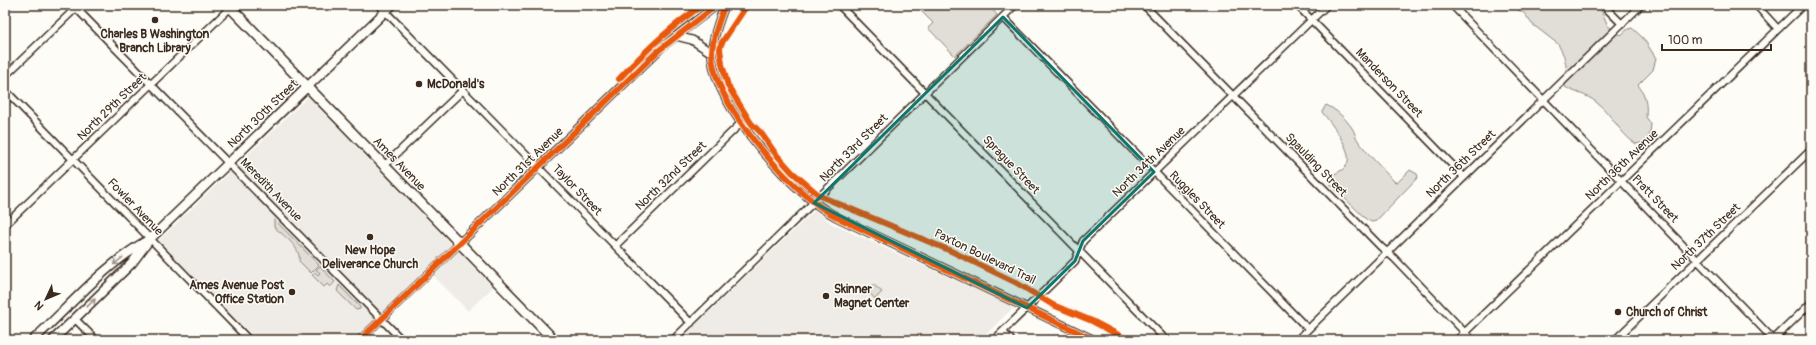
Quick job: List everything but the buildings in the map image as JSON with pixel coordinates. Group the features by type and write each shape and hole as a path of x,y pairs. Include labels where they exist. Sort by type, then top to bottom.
{"main road":[{"name":"North 30th Street","path":"53,340 132,263 150,239 392,5"},
{"name":"Ames Avenue","path":"231,6 384,166 554,340"},
{"name":"North 30th Street","path":"33,340 115,263 150,239"}],"street":[{"name":"Taylor Street","path":"380,5 691,323"},
{"name":"North 31st Avenue","path":"360,340 658,51 717,5"},
{"path":"725,5 717,25 712,53 722,89 741,123 789,180 814,203 845,222 1094,340"},
{"name":"Sprague Street","path":"839,5 1166,340"},
{"name":"North 33rd Street","path":"673,340 1015,5"},
{"name":"Spaulding Street","path":"1144,5 1472,340"},
{"name":"Manderson Street","path":"1297,5 1464,177"},
{"name":"North 34th Avenue","path":"994,340 1074,261 1083,241 1327,5"},
{"name":"Pratt Street","path":"1452,5 1544,99 1773,340"},
{"path":"1603,5 1622,24"},
{"name":"North 36th Street","path":"1297,340 1641,5"},
{"path":"1756,5 1778,29"},
{"name":"North 36th Avenue","path":"1457,340 1803,5"},
{"path":"5,76 76,6"},
{"name":"Meredith Avenue","path":"76,6 402,340"},
{"name":"North 29th Street","path":"5,225 231,6"},
{"name":"Ruggles Street","path":"1003,16 1308,329"},
{"path":"676,36 692,40 712,53"},
{"name":"Fowler Avenue","path":"5,90 249,340"},
{"path":"384,166 463,90"},
{"name":"North 32nd Street","path":"616,245 741,123"},
{"name":"North 37th Street","path":"1615,340 1811,150"},
{"path":"1773,340 1811,303"},
{"path":"75,319 96,340"},
{"path":"1003,332 1011,340"}],"highlighted area":[{"path":"1003,17 1154,172 1083,241 1075,261 1027,308 814,203"}],"shaded area":[{"path":"915,5 989,5 997,15 955,56 928,28 933,23"},
{"path":"1509,5 1596,5 1602,12 1608,26 1621,35 1628,29 1632,28 1643,38 1656,58 1653,70 1638,85 1643,92 1645,100 1646,117 1651,124 1650,134 1646,142 1636,144 1630,140 1607,112 1596,102 1565,87 1567,71 1564,56 1558,44 1532,24 1524,13"},
{"path":"308,97 493,287 468,311 428,270 354,340 257,340 158,241"},
{"path":"1326,105 1347,121 1359,142 1395,182 1399,181 1410,170 1417,174 1418,177 1376,221 1372,222 1367,220 1329,183 1330,177 1344,168 1347,164 1348,158 1344,144 1322,112"},
{"path":"815,210 832,224 1014,307 980,340 680,340"},
{"path":"274,219 319,265 311,273 299,261 298,251 295,247 274,227"},
{"path":"320,266 335,282 330,287 327,284 324,287 312,275 315,272 318,275 320,273 316,270"},
{"path":"873,284 882,292 875,299 867,290"},
{"path":"339,285 360,307 360,309 356,310 337,291"}],"cycle path":[{"path":"619,79 659,39 680,21 703,5"},
{"path":"360,340 658,51 717,5"},
{"path":"725,5 715,34 712,52 715,71 723,91 735,113 766,155 800,190 818,205 837,217 1094,340"},
{"name":"Paxton Boulevard Trail","path":"747,5 721,44 720,49 722,64 728,86 751,123 761,133 775,153 792,172 820,196 951,251 1015,282 1053,305 1092,321 1128,340"}],"place":[{"name":"Charles B Washington Branch Library","path":"155,20"},
{"name":"McDonald's","path":"419,84"},
{"name":"New Hope Deliverance Church","path":"370,237"},
{"name":"Ames Avenue Post Office Station","path":"292,292"},
{"name":"Skinner Magnet Center","path":"826,296"},
{"name":"Church of Christ","path":"1618,312"}]}
